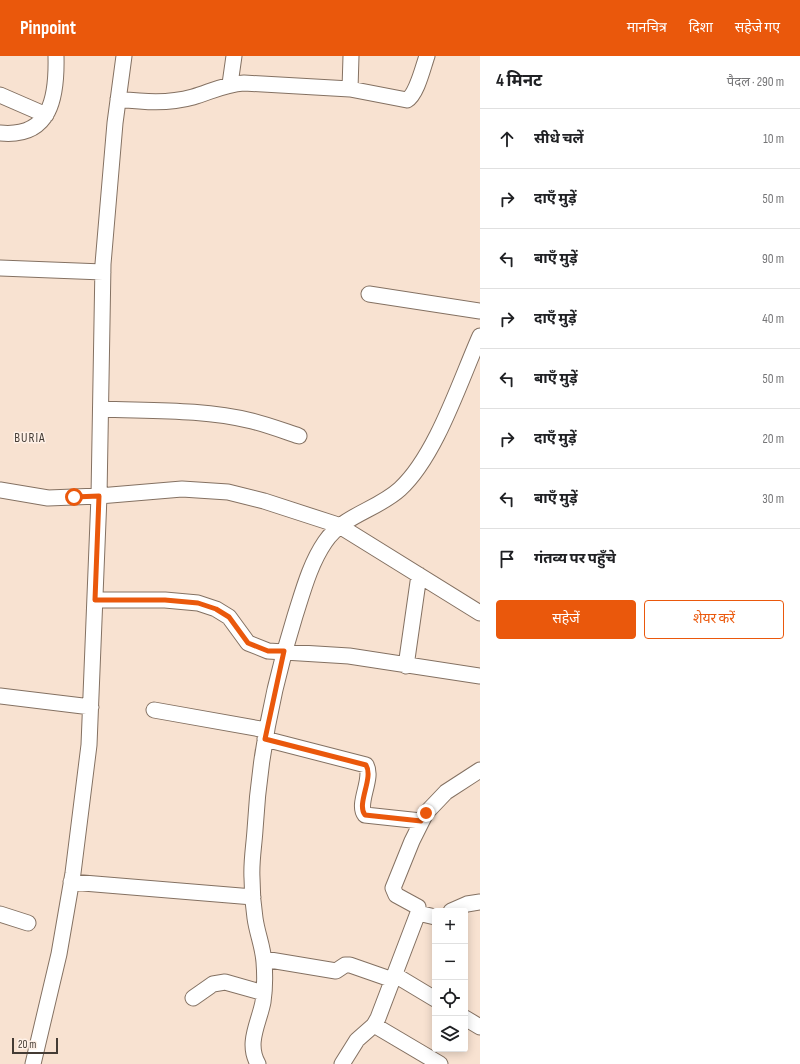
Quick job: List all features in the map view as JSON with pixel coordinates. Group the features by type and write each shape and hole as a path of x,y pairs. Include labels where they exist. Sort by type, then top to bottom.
{"street":[{"path":"0,133 13,134 26,131 37,126 46,115 52,103 56,56"},
{"path":"33,1064 59,954 71,882 89,745 99,496 103,272 118,99 124,56"},
{"path":"230,84 234,56"},
{"path":"350,89 351,56"},
{"path":"118,99 146,102 168,101 192,97 230,84 244,83 350,89 407,100 414,92 427,56"},
{"path":"0,95 46,115"},
{"path":"0,268 103,272"},
{"path":"369,294 480,311"},
{"path":"258,1064 252,1048 264,993 264,959 255,917 253,897 252,876 256,811 265,734 284,651 315,561 325,542 338,525 375,506 400,489 417,468 445,418 480,336"},
{"path":"101,409 189,412 228,416 253,421 299,436"},
{"path":"0,490 48,498 99,496 182,489 228,492 264,501 338,525 480,613"},
{"path":"406,666 419,575"},
{"path":"95,600 165,600 198,603 216,609 229,617 248,643 268,651 349,656 406,666 480,676"},
{"path":"0,696 91,708"},
{"path":"154,710 265,734 366,765 368,771 362,809 365,815 421,821"},
{"path":"342,1064 357,1040 374,1025 394,978 418,913 418,907 396,895 393,888 421,821 426,813 446,792 480,770"},
{"path":"71,882 253,897"},
{"path":"458,908 467,904 480,902"},
{"path":"418,913 432,917"},
{"path":"0,914 28,923"},
{"path":"264,959 336,971 345,965 350,965 394,978 432,997"},
{"path":"193,998 219,982 264,993"},
{"path":"468,1020 480,1027"},
{"path":"374,1025 440,1064"}],"district":[{"name":"BURIA","path":"30,438"}],"route":[{"path":"74,497 99,496 95,600 165,600 198,603 216,609 229,617 238,628 243,638 254,647 268,651 284,651 265,739 366,765 368,767 368,771 362,809 365,815 421,821 426,813"}]}
